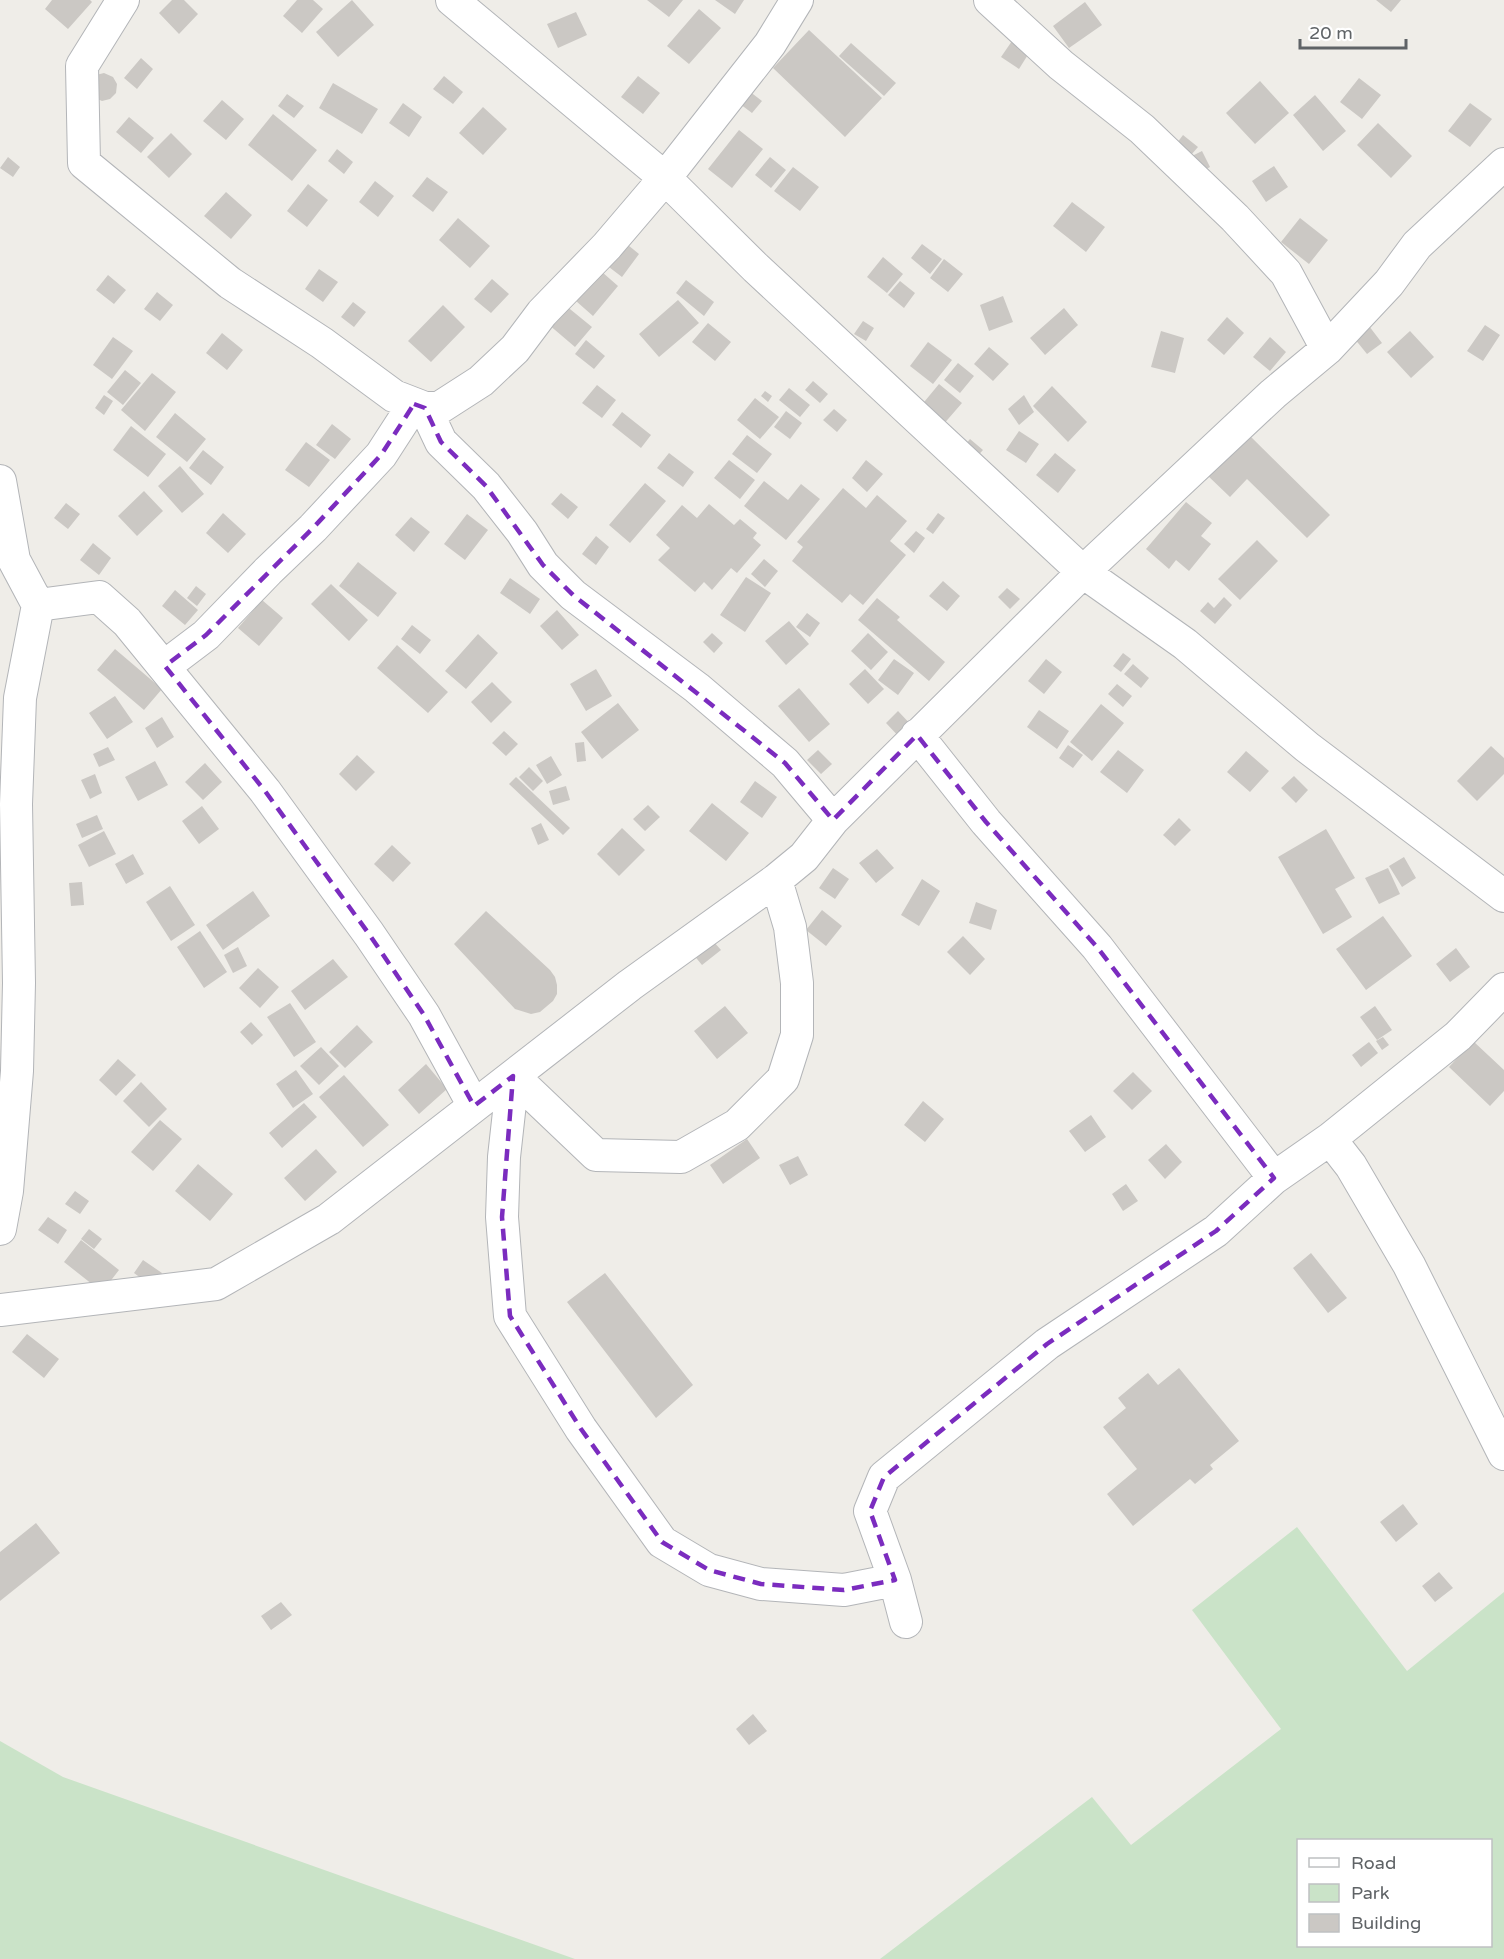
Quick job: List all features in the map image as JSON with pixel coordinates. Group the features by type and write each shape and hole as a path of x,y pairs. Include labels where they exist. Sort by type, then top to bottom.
{"street":[{"path":"123,0 82,66 84,163 230,283 322,343 394,396 419,406 439,408 472,386 515,349 543,313 607,246 665,178 770,44 797,0"},
{"path":"452,0 665,178 756,268 1083,572 1185,644 1307,747 1504,896"},
{"path":"990,0 1061,65 1142,129 1235,218 1286,273 1327,349"},
{"path":"0,1310 216,1284 329,1219 630,985 776,880 804,857 833,820 1083,572 1273,394 1327,349 1389,283 1418,245 1504,164"},
{"path":"165,666 206,635 313,528 381,455 419,406"},
{"path":"419,406 441,442 486,486 522,532 543,565 573,595 697,688 785,763 833,820"},
{"path":"0,482 14,560 38,605 20,698 16,804 19,983 17,1071 7,1191 0,1229"},
{"path":"38,605 99,597 127,622 265,791 369,934 424,1015 474,1106"},
{"path":"917,735 986,822 1097,947 1274,1178"},
{"path":"513,1076 596,1155 681,1157 737,1125 783,1078 797,1035 798,983 790,927 776,880"},
{"path":"906,1622 895,1581 870,1511 884,1477 1047,1344 1216,1231 1274,1178 1330,1139 1458,1036 1504,989"},
{"path":"513,1076 504,1157 502,1217 510,1316 581,1429 662,1542 709,1570 761,1584 844,1590 895,1581"},
{"path":"1330,1139 1351,1166 1409,1265 1504,1454"}],"highlighted area":[{"path":"414,404 425,408 441,442 486,486 543,565 573,595 785,763 833,820 917,735 986,822 1097,947 1274,1178 1216,1231 1047,1344 884,1477 870,1511 895,1580 844,1590 761,1584 709,1570 662,1542 581,1429 510,1316 502,1217 513,1076 474,1106 424,1015 369,934 265,791 165,666 206,635 313,528 381,455"}],"green space":[{"path":"1297,1527 1407,1671 1504,1592 1504,1959 880,1959 1092,1797 1131,1845 1281,1729 1192,1610"},
{"path":"0,1741 63,1777 575,1959 0,1959"}],"building":[{"path":"52,0 90,0 92,2 68,29 45,9"},
{"path":"172,0 184,0 198,14 179,34 159,13"},
{"path":"297,0 313,0 323,9 302,33 283,16"},
{"path":"352,0 374,25 338,57 316,32"},
{"path":"647,0 683,0 669,17"},
{"path":"715,0 744,0 735,14"},
{"path":"1376,0 1401,0 1391,12"},
{"path":"1085,2 1102,25 1069,48 1053,26"},
{"path":"699,9 721,28 689,64 667,46"},
{"path":"576,12 587,35 558,48 547,24"},
{"path":"809,30 882,98 845,137 773,68"},
{"path":"1012,41 1029,53 1019,69 1001,57"},
{"path":"851,43 896,83 884,96 839,56"},
{"path":"141,58 153,69 137,89 124,78"},
{"path":"104,73 113,77 117,84 116,93 110,99 102,101 93,97 96,75"},
{"path":"444,76 463,92 453,104 433,89"},
{"path":"638,76 660,93 643,114 621,97"},
{"path":"1359,78 1381,95 1362,119 1340,102"},
{"path":"1260,81 1289,113 1255,144 1226,113"},
{"path":"333,83 378,109 362,134 319,108"},
{"path":"749,91 762,101 752,113 740,104"},
{"path":"287,94 304,106 294,118 278,106"},
{"path":"1315,95 1346,131 1323,151 1293,115"},
{"path":"222,100 244,119 226,140 203,121"},
{"path":"403,103 422,117 409,137 389,123"},
{"path":"1470,103 1492,119 1470,147 1448,131"},
{"path":"483,107 507,129 483,155 459,133"},
{"path":"273,114 317,150 292,181 248,145"},
{"path":"129,117 154,138 141,153 116,132"},
{"path":"1378,123 1412,156 1391,178 1357,145"},
{"path":"739,130 763,149 732,188 708,169"},
{"path":"171,133 192,154 169,178 147,157"},
{"path":"1183,135 1198,147 1191,155 1177,143"},
{"path":"337,149 353,162 344,174 328,161"},
{"path":"1202,151 1210,167 1201,172 1192,156"},
{"path":"8,157 20,167 13,177 0,168"},
{"path":"770,157 786,170 771,188 755,175"},
{"path":"1274,166 1288,187 1266,202 1252,181"},
{"path":"793,167 819,187 800,211 774,191"},
{"path":"427,177 448,192 433,212 412,196"},
{"path":"375,181 394,196 378,217 359,202"},
{"path":"308,184 328,200 307,227 287,211"},
{"path":"226,192 252,215 231,239 204,216"},
{"path":"1072,202 1105,227 1086,252 1053,226"},
{"path":"458,218 490,246 470,268 439,240"},
{"path":"1300,218 1328,240 1309,264 1281,242"},
{"path":"623,241 639,254 622,277 605,264"},
{"path":"922,244 942,259 930,274 911,258"},
{"path":"883,257 903,274 887,293 867,277"},
{"path":"944,259 963,274 948,292 930,278"},
{"path":"319,269 338,282 323,302 305,289"},
{"path":"602,272 618,286 593,316 576,301"},
{"path":"108,275 126,290 114,304 96,290"},
{"path":"492,279 509,294 491,313 474,299"},
{"path":"686,280 714,302 704,316 676,293"},
{"path":"900,281 915,293 904,308 888,295"},
{"path":"157,292 173,305 160,321 144,309"},
{"path":"1003,296 1013,322 989,331 980,305"},
{"path":"678,300 699,323 659,357 639,334"},
{"path":"353,302 366,312 354,327 341,317"},
{"path":"443,305 465,327 431,362 408,341"},
{"path":"565,305 592,327 575,347 548,324"},
{"path":"1064,308 1078,325 1045,355 1030,338"},
{"path":"1227,317 1244,333 1224,355 1207,340"},
{"path":"863,321 874,328 866,341 854,334"},
{"path":"708,323 731,342 715,361 692,342"},
{"path":"1485,325 1500,335 1483,361 1467,351"},
{"path":"1369,326 1382,343 1367,354 1354,338"},
{"path":"1161,331 1184,338 1175,373 1151,367"},
{"path":"1410,331 1434,357 1411,378 1387,352"},
{"path":"222,333 243,350 227,370 206,353"},
{"path":"113,337 133,351 112,379 93,365"},
{"path":"1270,337 1286,352 1270,371 1253,357"},
{"path":"586,340 605,356 594,369 575,354"},
{"path":"928,342 952,360 933,384 910,366"},
{"path":"989,347 1009,364 993,381 974,364"},
{"path":"958,363 974,376 960,393 944,380"},
{"path":"125,370 141,383 123,405 107,392"},
{"path":"152,373 176,392 145,431 121,410"},
{"path":"813,381 828,394 820,403 805,390"},
{"path":"939,384 962,403 942,426 920,407"},
{"path":"597,385 616,400 602,418 582,403"},
{"path":"1052,386 1087,422 1068,442 1033,406"},
{"path":"789,388 810,405 800,417 779,400"},
{"path":"765,391 772,396 768,402 761,396"},
{"path":"104,395 113,401 104,415 95,408"},
{"path":"1024,395 1034,412 1019,425 1008,409"},
{"path":"755,398 779,417 760,439 737,420"},
{"path":"834,409 847,420 837,432 823,420"},
{"path":"786,411 802,423 790,439 774,427"},
{"path":"622,412 651,435 641,448 612,425"},
{"path":"175,413 206,439 187,462 156,437"},
{"path":"332,424 351,439 335,459 316,445"},
{"path":"131,426 166,454 148,477 113,450"},
{"path":"1019,431 1039,444 1026,463 1006,450"},
{"path":"1247,433 1330,515 1307,538 1247,479 1230,497 1206,474"},
{"path":"747,435 772,454 757,473 732,454"},
{"path":"970,439 983,450 973,461 961,450"},
{"path":"306,442 330,460 309,487 285,470"},
{"path":"203,450 224,467 211,485 189,468"},
{"path":"669,453 694,472 683,487 657,468"},
{"path":"1055,453 1076,470 1058,493 1036,475"},
{"path":"729,460 755,480 740,499 714,478"},
{"path":"866,460 883,474 867,492 852,478"},
{"path":"180,466 204,494 182,513 158,486"},
{"path":"764,481 788,500 801,484 820,499 786,540 744,506"},
{"path":"645,483 666,501 630,543 609,525"},
{"path":"843,488 866,508 877,495 907,521 890,541 906,555 863,605 850,594 842,603 792,561 803,547 797,542"},
{"path":"144,491 163,511 137,536 118,516"},
{"path":"561,493 578,507 568,519 551,504"},
{"path":"1186,502 1212,523 1201,536 1211,544 1189,571 1176,560 1169,569 1146,549"},
{"path":"66,503 80,514 68,529 54,518"},
{"path":"709,504 734,525 740,519 757,533 753,538 761,545 737,573 731,568 712,590 704,582 695,592 658,560 670,548 656,535 682,505 697,518"},
{"path":"223,513 246,534 228,553 206,533"},
{"path":"938,513 945,518 933,534 926,529"},
{"path":"467,514 488,530 465,560 444,544"},
{"path":"411,517 430,532 414,552 395,535"},
{"path":"916,531 925,538 914,553 904,544"},
{"path":"596,536 609,547 596,565 582,554"},
{"path":"1257,540 1278,561 1240,600 1218,579"},
{"path":"93,543 111,558 99,575 80,560"},
{"path":"764,559 778,571 765,587 751,574"},
{"path":"358,562 397,593 378,617 339,586"},
{"path":"746,577 771,593 745,632 720,615"},
{"path":"510,578 540,599 530,614 500,593"},
{"path":"943,581 960,596 947,611 929,596"},
{"path":"331,584 368,620 349,641 311,604"},
{"path":"196,586 206,594 197,606 187,598"},
{"path":"1007,588 1020,599 1010,609 998,597"},
{"path":"175,590 198,610 185,625 162,606"},
{"path":"1224,597 1232,605 1215,624 1200,611 1208,602 1214,608"},
{"path":"877,598 900,617 897,620 945,662 929,681 858,620"},
{"path":"262,600 283,618 259,646 238,628"},
{"path":"557,610 579,635 562,650 540,626"},
{"path":"807,613 820,623 810,637 796,627"},
{"path":"789,621 809,644 786,665 765,641"},
{"path":"412,625 431,640 420,654 401,639"},
{"path":"712,633 723,643 714,653 703,642"},
{"path":"868,633 888,652 871,670 851,651"},
{"path":"478,634 498,653 466,689 445,671"},
{"path":"397,645 448,692 428,713 377,668"},
{"path":"115,649 162,689 144,710 97,670"},
{"path":"1123,653 1131,659 1121,672 1113,666"},
{"path":"894,659 914,673 898,695 878,680"},
{"path":"1046,659 1062,672 1044,694 1028,681"},
{"path":"1133,664 1149,678 1141,688 1124,674"},
{"path":"596,669 612,696 586,711 570,684"},
{"path":"865,669 884,689 868,704 849,684"},
{"path":"492,682 512,702 491,723 471,702"},
{"path":"1117,684 1132,696 1123,707 1108,694"},
{"path":"799,688 830,724 809,742 778,706"},
{"path":"115,696 133,722 107,739 89,713"},
{"path":"618,703 639,730 602,759 581,732"},
{"path":"1101,704 1124,723 1092,761 1070,742"},
{"path":"1039,710 1069,731 1057,749 1027,727"},
{"path":"898,711 914,728 902,740 886,723"},
{"path":"162,717 174,737 157,748 145,728"},
{"path":"504,731 518,744 506,756 492,743"},
{"path":"584,742 586,761 577,762 575,743"},
{"path":"1068,745 1083,755 1073,768 1059,758"},
{"path":"1491,746 1504,758 1504,774 1477,801 1457,781"},
{"path":"108,747 115,760 99,767 93,754"},
{"path":"818,750 832,764 821,774 807,760"},
{"path":"1118,750 1144,770 1127,793 1100,772"},
{"path":"1246,751 1269,771 1250,792 1227,772"},
{"path":"357,755 375,772 356,791 339,774"},
{"path":"551,756 562,775 547,784 536,765"},
{"path":"155,761 168,785 138,801 125,777"},
{"path":"205,763 222,782 203,800 185,782"},
{"path":"529,767 543,781 533,791 519,777"},
{"path":"95,774 102,793 90,799 81,780"},
{"path":"1294,776 1308,790 1296,803 1281,788"},
{"path":"516,777 570,828 563,835 509,784"},
{"path":"755,781 777,797 762,818 740,802"},
{"path":"566,786 570,800 553,805 549,791"},
{"path":"712,803 749,833 726,861 689,831"},
{"path":"648,805 660,817 645,831 633,819"},
{"path":"202,806 219,829 199,844 182,821"},
{"path":"97,815 103,829 82,838 76,824"},
{"path":"1179,818 1191,830 1175,846 1163,835"},
{"path":"541,823 549,840 538,845 531,828"},
{"path":"622,828 645,850 619,876 597,854"},
{"path":"1326,829 1355,878 1335,889 1352,917 1323,934 1278,857"},
{"path":"104,831 116,854 89,867 78,845"},
{"path":"392,845 411,863 393,882 374,864"},
{"path":"877,849 894,868 876,883 859,863"},
{"path":"133,854 144,874 126,884 115,864"},
{"path":"1404,857 1416,878 1402,887 1389,866"},
{"path":"833,868 849,879 835,899 819,888"},
{"path":"1388,868 1400,894 1379,904 1365,878"},
{"path":"922,879 940,891 919,926 901,915"},
{"path":"82,882 84,905 71,906 69,883"},
{"path":"170,886 195,925 171,941 146,902"},
{"path":"253,891 270,916 223,950 206,925"},
{"path":"976,902 997,910 991,930 969,923"},
{"path":"822,910 842,926 826,946 806,930"},
{"path":"486,911 555,977 557,994 553,1001 540,1012 531,1014 515,1009 454,944"},
{"path":"1383,916 1412,956 1366,990 1336,949"},
{"path":"200,931 227,972 204,988 177,947"},
{"path":"706,933 721,950 702,965 688,948"},
{"path":"963,936 985,959 970,975 947,952"},
{"path":"238,947 247,966 233,973 224,955"},
{"path":"1456,948 1470,967 1450,982 1436,964"},
{"path":"333,959 348,977 305,1010 291,991"},
{"path":"258,968 279,987 260,1008 239,988"},
{"path":"290,1003 316,1042 294,1057 267,1017"},
{"path":"725,1006 748,1033 717,1059 694,1031"},
{"path":"1375,1006 1392,1030 1377,1040 1360,1017"},
{"path":"251,1022 263,1035 252,1045 240,1032"},
{"path":"357,1025 373,1042 345,1068 329,1052"},
{"path":"1383,1037 1389,1045 1382,1050 1376,1041"},
{"path":"1473,1041 1504,1070 1504,1091 1490,1106 1449,1067"},
{"path":"1369,1042 1378,1053 1361,1067 1352,1055"},
{"path":"321,1047 339,1066 319,1085 300,1066"},
{"path":"118,1059 136,1075 116,1096 99,1080"},
{"path":"426,1064 447,1089 419,1114 398,1090"},
{"path":"296,1070 313,1094 293,1108 276,1084"},
{"path":"1133,1072 1152,1091 1132,1110 1113,1091"},
{"path":"344,1075 389,1125 363,1147 319,1097"},
{"path":"141,1082 167,1109 149,1127 123,1101"},
{"path":"923,1101 944,1119 925,1142 904,1125"},
{"path":"304,1103 317,1117 282,1148 269,1133"},
{"path":"1091,1115 1106,1137 1085,1152 1069,1131"},
{"path":"160,1120 182,1139 153,1171 131,1152"},
{"path":"747,1139 760,1158 723,1184 710,1165"},
{"path":"1166,1144 1182,1162 1165,1179 1148,1160"},
{"path":"316,1149 337,1172 305,1201 284,1178"},
{"path":"798,1156 808,1175 790,1185 779,1165"},
{"path":"198,1164 233,1194 210,1221 175,1191"},
{"path":"1126,1184 1138,1201 1123,1211 1112,1194"},
{"path":"75,1191 89,1201 80,1214 65,1204"},
{"path":"48,1217 67,1230 58,1244 38,1230"},
{"path":"89,1229 102,1239 94,1249 81,1239"},
{"path":"81,1240 119,1270 102,1292 64,1262"},
{"path":"1311,1253 1347,1298 1328,1313 1293,1268"},
{"path":"143,1260 162,1273 153,1287 134,1273"},
{"path":"605,1273 693,1385 656,1418 567,1302"},
{"path":"27,1334 59,1359 44,1378 12,1352"},
{"path":"1179,1368 1239,1441 1210,1465 1213,1469 1195,1484 1190,1479 1133,1526 1107,1494 1137,1469 1103,1427 1126,1408 1118,1398 1148,1373 1158,1385"},
{"path":"1403,1504 1418,1524 1396,1542 1380,1522"},
{"path":"36,1523 60,1553 0,1601 0,1552"},
{"path":"1439,1572 1453,1588 1435,1602 1422,1586"},
{"path":"281,1602 292,1615 271,1630 261,1616"},
{"path":"753,1714 767,1731 749,1745 736,1729"}]}
